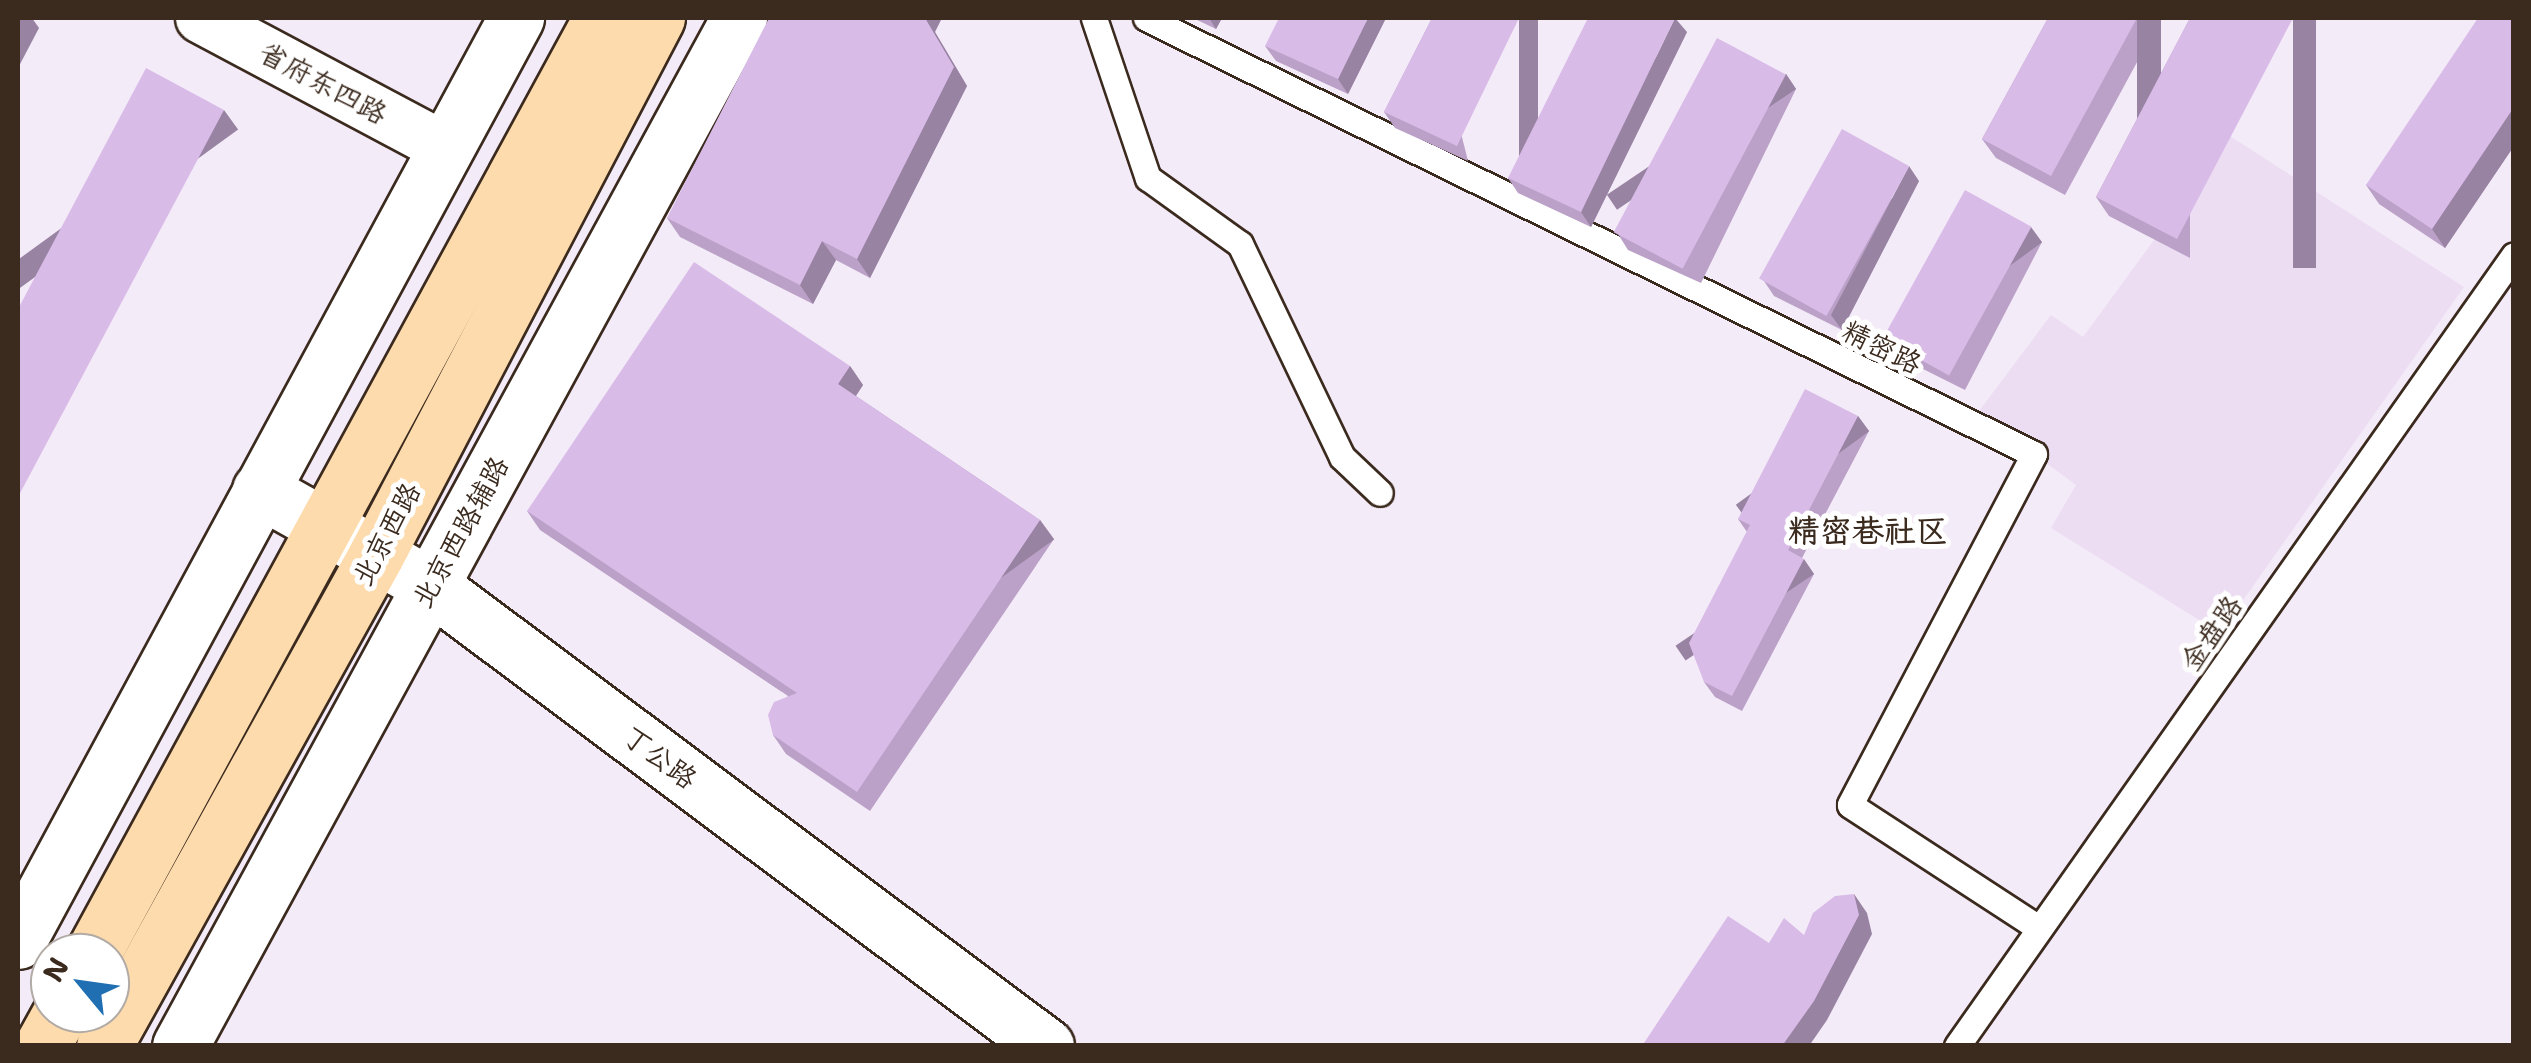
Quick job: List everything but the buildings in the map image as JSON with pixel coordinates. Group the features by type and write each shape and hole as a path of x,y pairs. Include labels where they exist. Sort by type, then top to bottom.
{"main road":[{"path":"18,941 516,18"},
{"name":"北京西路","path":"104,933 328,528 601,18"},
{"name":"北京西路","path":"104,1046 376,555 657,18"},
{"name":"北京西路辅路","path":"180,1046 740,18"},
{"name":"丁公路","path":"260,490 431,586 1046,1046"}],"street":[{"name":"省府东四路","path":"201,18 445,148"}],"lane":[{"path":"1094,18 1148,178 1240,244 1342,457 1380,493"},
{"name":"精密路","path":"1146,18 2034,454 1850,804 2040,928"},
{"name":"金盘路","path":"1957,1046 2514,255"}],"shaded area":[{"path":"2230,136 2464,287 2220,633 2051,528 2076,485 2034,454 1970,423 2051,315 2083,337"}],"district":[{"name":"精密巷社区","path":"1868,531"}]}
